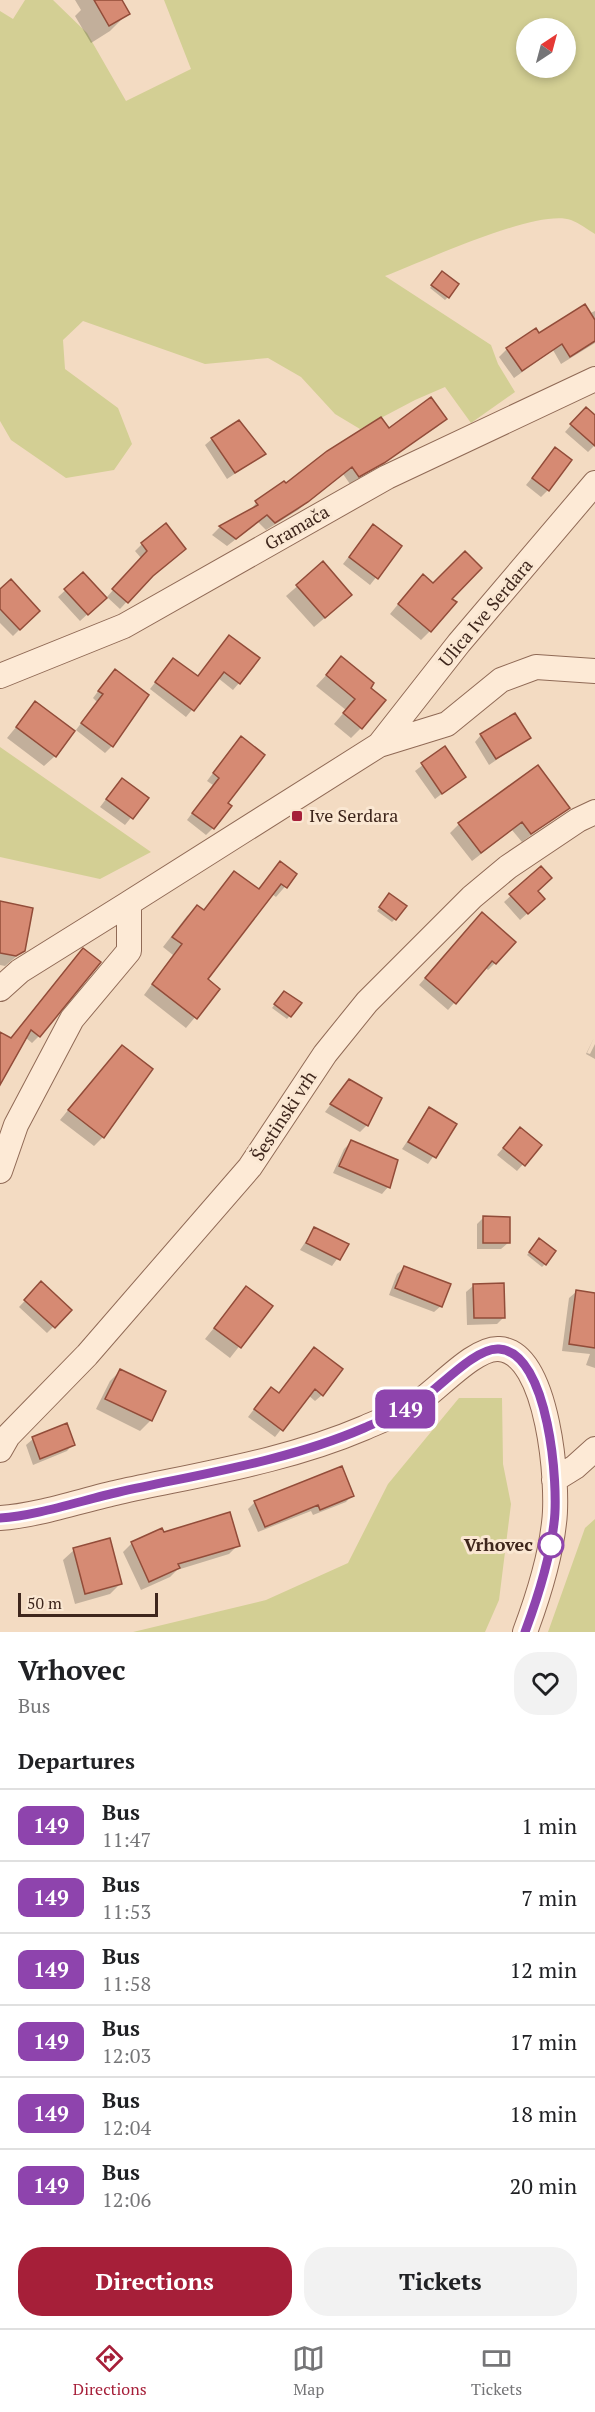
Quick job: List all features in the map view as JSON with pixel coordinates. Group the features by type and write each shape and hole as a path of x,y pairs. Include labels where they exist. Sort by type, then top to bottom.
{"street":[{"name":"Gramača","path":"0,676 124,626 387,477 595,379"},
{"name":"Ulica Ive Serdara","path":"379,745 459,643 595,483"},
{"name":"Ulica Ive Serdara","path":"0,989 20,971 379,745 447,724 501,680 522,671 536,667 595,671"},
{"name":"Šestinski vrh","path":"0,1450 8,1437 87,1355 250,1167 331,1045 367,1002 472,897 508,867 595,812"},
{"path":"0,1171 16,1125 72,1019 129,951 129,903"},
{"path":"0,1518 310,1448 363,1428 413,1405 472,1359 497,1348 519,1358 529,1369 538,1385 554,1480 556,1503 551,1544 537,1599 525,1632"},
{"path":"554,1480 576,1467 595,1449"}],"shaded area":[{"path":"25,0 53,0 87,33 126,101 191,69 164,0 595,0 595,234 571,220 555,218 533,222 479,238 385,276 491,345 498,364 515,392 471,423 445,387 360,429 335,414 301,377 268,358 205,364 83,321 63,340 65,369 118,408 132,444 114,470 66,478 11,440 0,421 0,11 13,19"},
{"path":"0,747 151,852 100,879 0,857"},
{"path":"459,1398 502,1398 503,1464 511,1504 499,1600 485,1632 133,1632 266,1600 348,1563 388,1484"},
{"path":"595,1519 595,1632 548,1632 585,1528"}],"building":[{"path":"94,0 122,0 130,14 109,26"},
{"path":"442,271 459,284 449,298 431,285"},
{"path":"585,304 595,320 595,341 570,357 562,344 522,371 506,348 536,328 539,333"},
{"path":"431,397 447,419 384,463 359,477 352,467 308,502 275,523 267,515 236,539 219,526 258,505 255,501 284,481 286,483 327,451 381,417 389,428"},
{"path":"586,407 595,415 595,446 570,424"},
{"path":"239,420 266,454 235,473 211,438"},
{"path":"555,447 572,460 549,491 532,478"},
{"path":"166,523 186,549 153,576 128,603 112,589 147,551 141,543"},
{"path":"373,524 402,546 378,579 349,557"},
{"path":"465,551 482,568 452,599 457,602 431,632 398,604 423,574 433,583"},
{"path":"323,561 352,595 325,618 296,585"},
{"path":"83,572 107,598 88,615 64,589"},
{"path":"11,579 40,611 20,630 0,609 0,589"},
{"path":"229,635 260,658 240,684 224,672 194,711 155,682 173,658 198,676"},
{"path":"341,656 374,683 371,688 386,700 362,729 343,713 355,699 326,675"},
{"path":"115,669 149,695 113,747 81,723 103,694 98,691"},
{"path":"35,701 75,731 56,757 16,727"},
{"path":"515,713 531,738 496,759 480,734"},
{"path":"241,736 265,755 228,803 232,806 214,829 192,813 219,778 213,773"},
{"path":"445,746 466,777 442,794 421,763"},
{"path":"538,765 570,808 531,834 522,822 481,853 458,823"},
{"path":"122,778 149,798 133,819 106,799"},
{"path":"280,861 297,874 287,888 281,884 208,979 220,989 197,1019 152,984 182,944 172,937 197,905 204,910 234,871 259,889"},
{"path":"541,866 552,878 538,891 545,899 528,914 509,894"},
{"path":"389,893 407,906 396,920 379,907"},
{"path":"0,901 33,908 25,951 16,956 0,953"},
{"path":"482,912 516,942 496,964 492,961 456,1004 425,978"},
{"path":"83,948 101,962 40,1037 31,1030 0,1085 0,1032 11,1038"},
{"path":"284,991 302,1003 291,1017 274,1004"},
{"path":"122,1045 153,1069 104,1138 68,1110"},
{"path":"349,1079 382,1098 368,1126 330,1104"},
{"path":"429,1107 457,1124 436,1158 408,1142"},
{"path":"520,1127 542,1145 525,1166 503,1148"},
{"path":"351,1140 398,1160 390,1188 339,1166"},
{"path":"483,1216 510,1217 510,1243 483,1243"},
{"path":"314,1227 349,1244 340,1260 306,1243"},
{"path":"539,1238 556,1251 546,1265 529,1252"},
{"path":"404,1266 451,1284 442,1307 395,1288"},
{"path":"41,1281 72,1310 55,1328 24,1300"},
{"path":"504,1283 505,1318 474,1318 473,1284"},
{"path":"246,1286 273,1306 241,1348 214,1328"},
{"path":"576,1290 595,1293 595,1348 569,1344"},
{"path":"314,1347 343,1369 323,1396 315,1389 283,1431 254,1409 271,1387 279,1393"},
{"path":"120,1369 166,1391 152,1421 105,1399"},
{"path":"67,1423 75,1445 40,1459 32,1437"},
{"path":"342,1466 354,1496 320,1510 318,1505 265,1527 254,1501"},
{"path":"230,1512 240,1546 178,1564 180,1568 149,1582 131,1542 162,1528 164,1532"},
{"path":"110,1538 122,1584 85,1594 73,1548"}],"bus line":[{"name":"149","path":"0,1518 310,1448 363,1428 413,1405 472,1359 485,1352 497,1348 508,1350 529,1369 538,1385 556,1503 545,1572 525,1632"}],"place":[{"name":"Ive Serdara","path":"297,816"},
{"name":"Vrhovec","path":"551,1545"}]}
